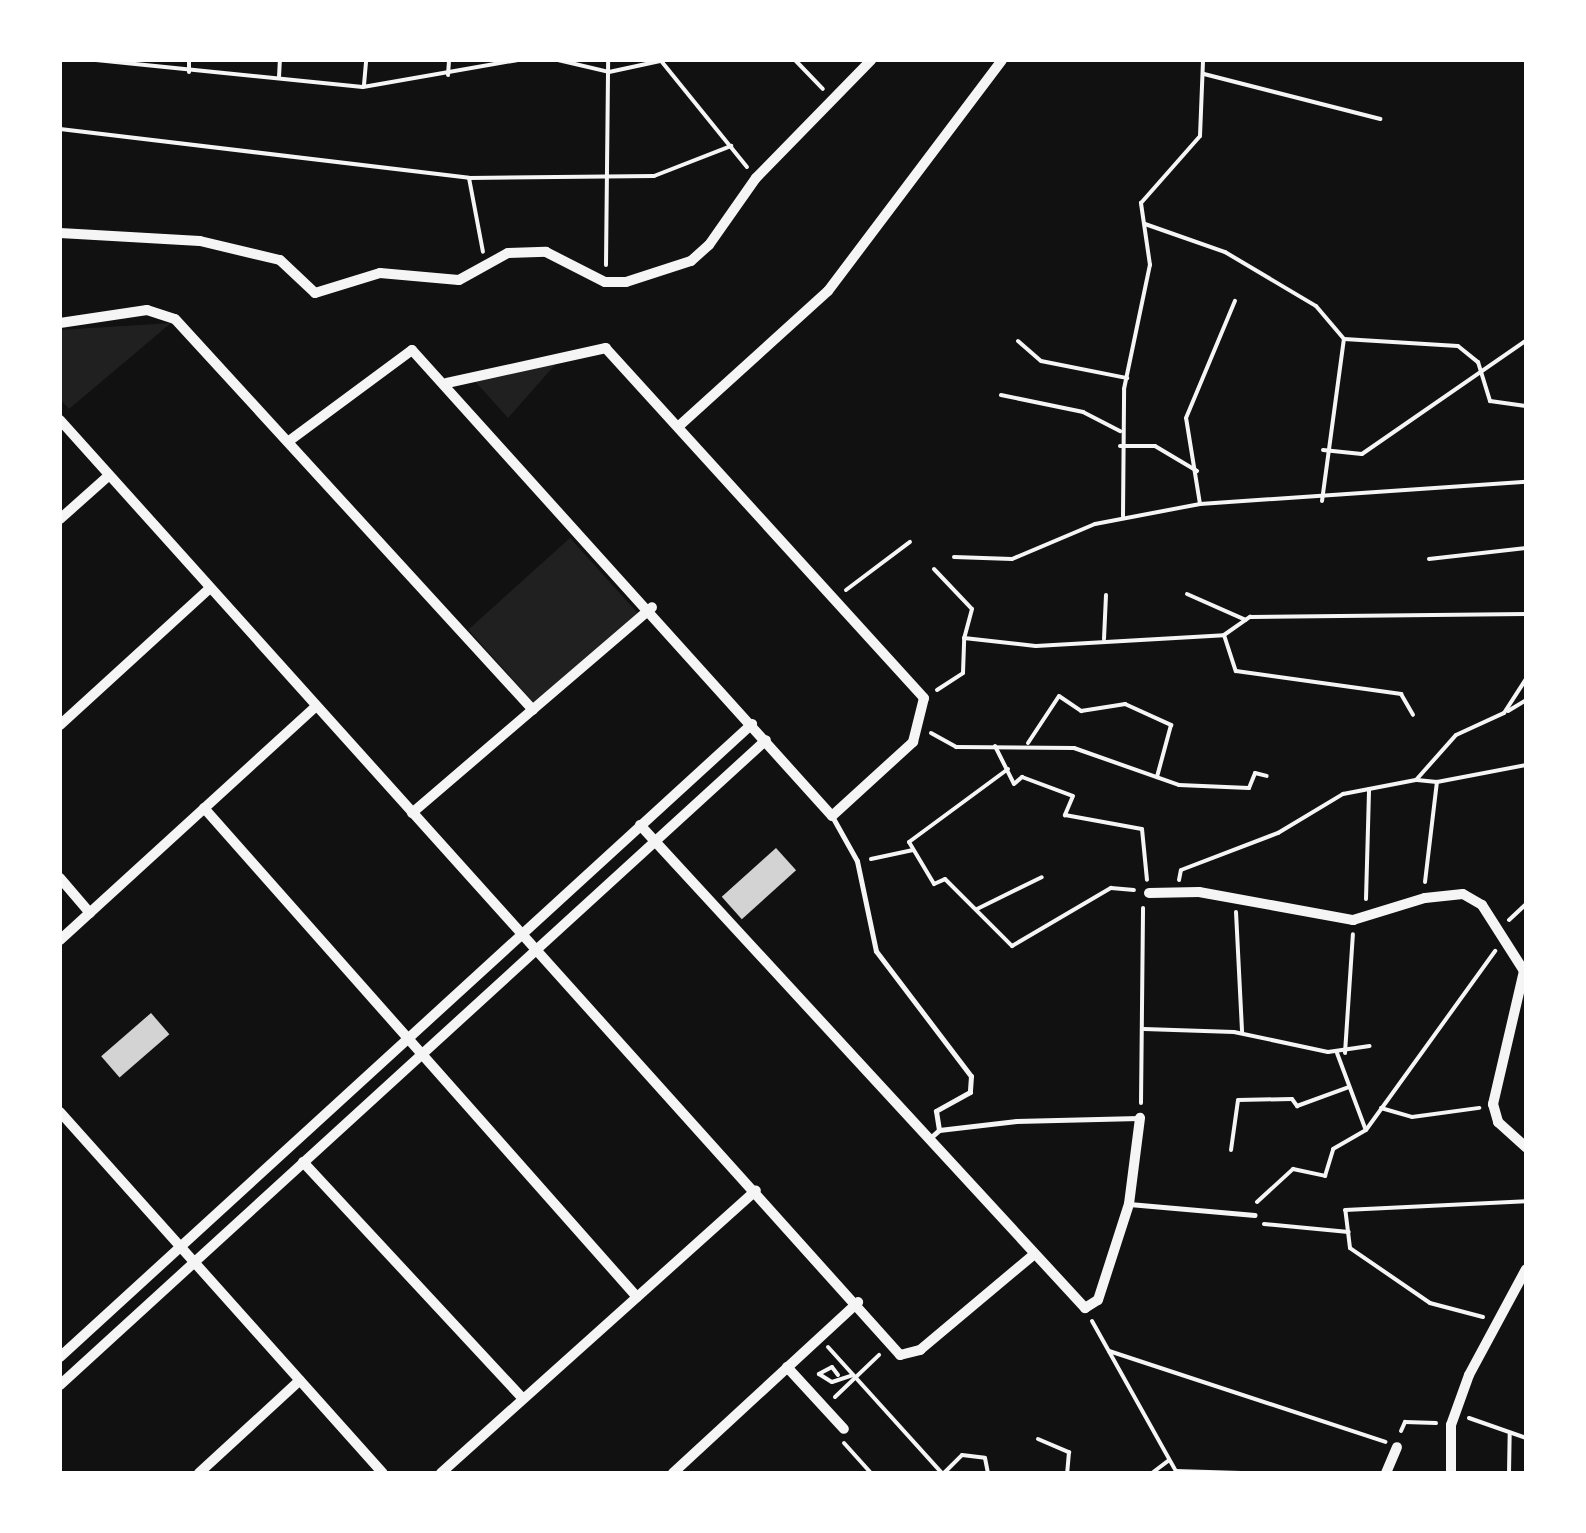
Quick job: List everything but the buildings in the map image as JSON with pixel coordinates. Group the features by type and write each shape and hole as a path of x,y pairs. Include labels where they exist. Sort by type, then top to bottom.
{"street":[{"path":"60,233 216,245 280,260 315,292 380,273 459,280 486,263 546,252 605,282 691,261 756,178 835,102 871,60"},
{"path":"678,426 828,291 1002,60"},
{"path":"60,323 146,310 176,318 532,710"},
{"path":"289,441 398,352 412,350 447,383 652,607 832,816 923,728 924,698 830,602 606,348 447,383"},
{"path":"60,420 106,478 533,951 910,1355 1030,1257"},
{"path":"60,519 106,478"},
{"path":"60,725 208,590"},
{"path":"412,813 652,607"},
{"path":"60,940 315,707"},
{"path":"63,1348 752,724"},
{"path":"60,1385 766,740"},
{"path":"204,808 418,1057 637,1297"},
{"path":"640,824 1030,1257 1085,1308 1098,1300 1129,1204 1140,1118"},
{"path":"60,878 90,913"},
{"path":"1149,893 1236,897 1352,920 1426,898 1464,894 1501,935 1524,971 1523,993 1493,1104 1498,1122 1526,1146"},
{"path":"60,1112 192,1264 384,1473"},
{"path":"303,1162 523,1399"},
{"path":"441,1473 756,1190"},
{"path":"1451,1473 1451,1426 1455,1412 1495,1324 1526,1269"},
{"path":"673,1473 858,1302"},
{"path":"787,1367 844,1429"},
{"path":"199,1473 300,1380"},
{"path":"1386,1473 1397,1447"}],"lane":[{"path":"832,816 857,862 876,951 971,1076 970,1092 936,1111 939,1130"},
{"path":"927,1141 939,1130 1140,1118"},
{"path":"1129,1204 1256,1214"}],"path":[{"path":"96,60 363,87 448,77 517,60"},
{"path":"188,72 190,60"},
{"path":"279,77 280,60"},
{"path":"363,87 366,60"},
{"path":"448,77 450,60"},
{"path":"558,60 609,72 663,61 756,178"},
{"path":"605,282 610,175 608,60"},
{"path":"795,60 835,102"},
{"path":"1122,517 1120,446 1127,378 1150,265 1144,188 1200,136 1202,60"},
{"path":"1204,74 1380,119"},
{"path":"60,130 469,178 675,173 731,146"},
{"path":"469,178 486,263"},
{"path":"1145,224 1225,252 1316,306 1344,338 1458,346 1478,362 1478,378 1502,409 1526,406"},
{"path":"1200,504 1199,472 1186,418 1236,301"},
{"path":"1322,501 1323,450 1344,338"},
{"path":"1018,341 1041,361 1127,378"},
{"path":"1323,450 1362,454 1478,378 1526,341"},
{"path":"1001,395 1083,412 1121,432"},
{"path":"1120,446 1155,446 1199,472"},
{"path":"954,557 1012,559 1122,517 1200,504 1322,501 1526,482"},
{"path":"830,602 910,542"},
{"path":"1429,559 1526,548"},
{"path":"924,698 963,672 964,638 972,609 934,569"},
{"path":"1187,594 1246,620 1526,614"},
{"path":"1104,639 1106,596"},
{"path":"964,638 1036,646 1104,639 1224,635 1246,620"},
{"path":"1224,635 1236,671 1401,694 1413,716"},
{"path":"1504,714 1526,678"},
{"path":"1028,743 1059,696 1081,711 1124,704 1171,726 1157,778"},
{"path":"1416,780 1456,735 1526,700"},
{"path":"923,728 956,747 1028,743 1074,748 1157,778 1249,788 1255,773 1267,776"},
{"path":"995,746 1014,784 1022,777 1073,796 1065,815 1142,829 1149,893 1140,1118"},
{"path":"1176,894 1181,870 1369,789 1526,766"},
{"path":"1008,770 909,842 934,884 945,879 1012,946 1111,888 1149,893"},
{"path":"1426,898 1437,782"},
{"path":"1345,1053 1352,920 1366,901 1369,789"},
{"path":"857,862 914,850"},
{"path":"977,909 1042,876"},
{"path":"1236,897 1242,1034"},
{"path":"1349,1232 1255,1222 1258,1192 1294,1170 1324,1176 1332,1149 1366,1130 1526,904"},
{"path":"1144,1030 1242,1034 1336,1053 1370,1046"},
{"path":"1336,1053 1366,1130"},
{"path":"1231,1150 1238,1100 1292,1098 1297,1106 1349,1086"},
{"path":"1381,1108 1412,1117 1493,1104"},
{"path":"1495,1324 1430,1303 1350,1248 1345,1210 1526,1202"},
{"path":"1085,1308 1176,1472 1242,1473"},
{"path":"818,1338 943,1473 962,1455 984,1458 988,1473"},
{"path":"830,1402 883,1352"},
{"path":"1109,1352 1397,1447 1405,1422 1451,1426"},
{"path":"838,1375 855,1376"},
{"path":"1455,1412 1526,1438"},
{"path":"844,1429 841,1440 871,1473"},
{"path":"1510,1434 1510,1473"},
{"path":"1038,1439 1069,1452 1067,1473"},
{"path":"1152,1473 1169,1460"}],"shaded area":[{"path":"171,323 69,409 60,399 60,330"},
{"path":"561,358 508,418 472,378"},
{"path":"570,538 638,614 536,705 468,630"}]}
